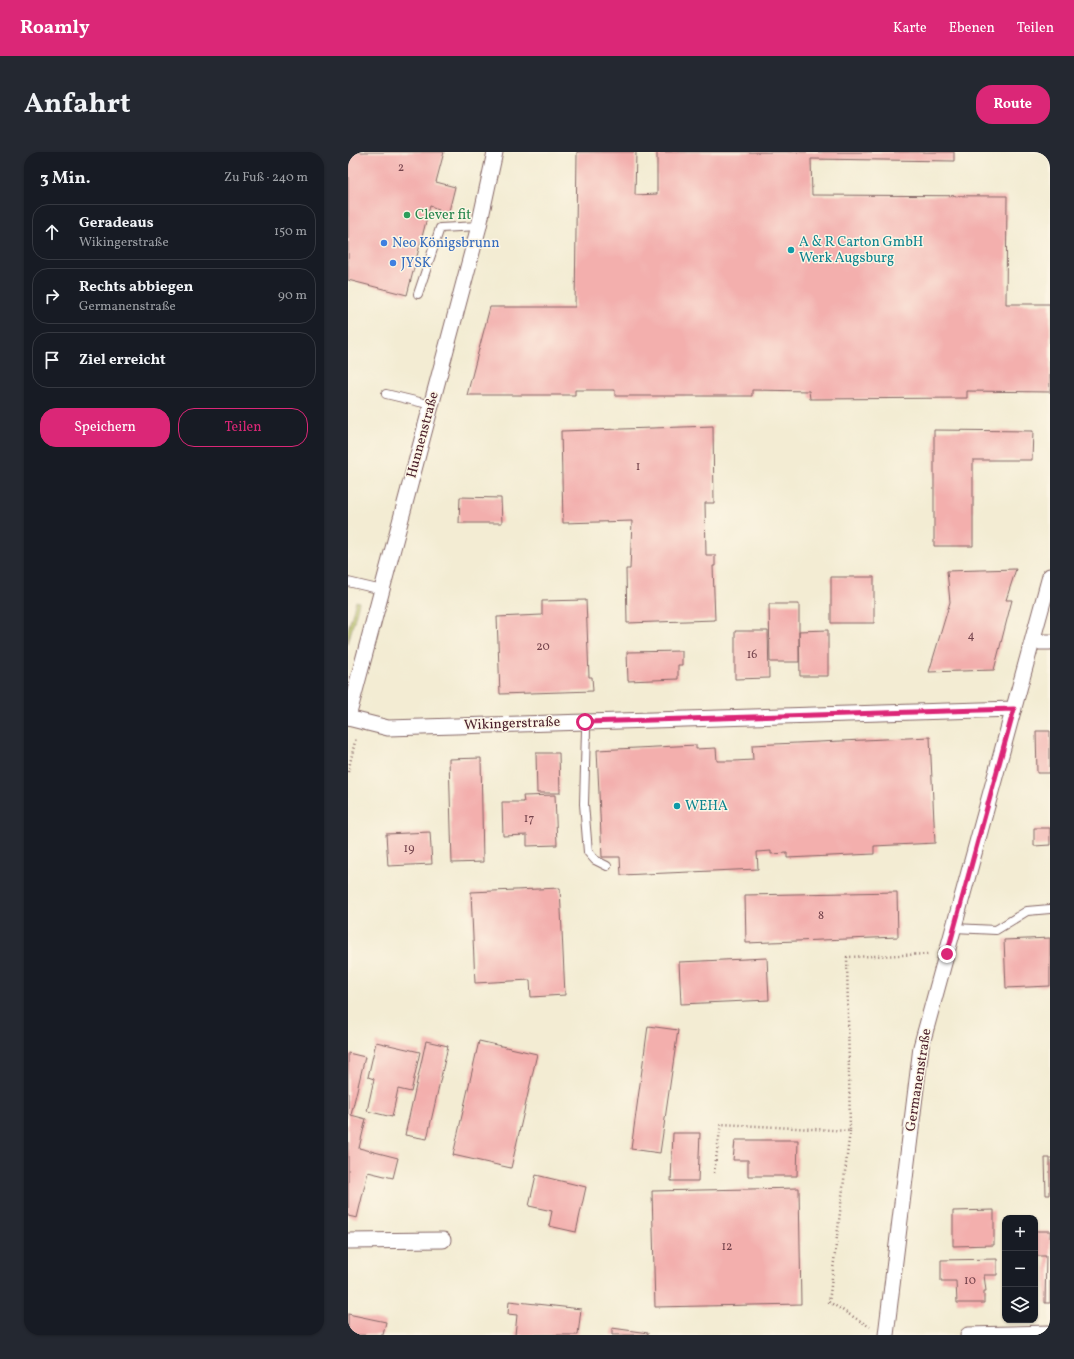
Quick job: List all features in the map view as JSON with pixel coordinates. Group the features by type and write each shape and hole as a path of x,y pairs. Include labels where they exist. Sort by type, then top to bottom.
{"street":[{"name":"Hunnenstraße","path":"348,717 479,226 495,152"},
{"name":"Germanenstraße","path":"881,1333 921,1047 1050,576"},
{"path":"1032,642 1050,642"},
{"name":"Wikingerstraße","path":"348,717 388,728 1014,709"},
{"path":"348,1241 443,1240"},
{"path":"968,1335 1050,1333"}],"lane":[{"path":"418,294 440,228 479,226"},
{"path":"386,394 432,405"},
{"path":"348,582 382,590"},
{"path":"585,722 584,804 588,852 595,860 607,866"},
{"path":"954,928 996,930 1027,911 1050,909"}],"path":[{"path":"348,772 352,754"},
{"path":"881,1333 829,1302 850,1131 847,957 947,954"},
{"path":"714,1173 721,1124 850,1131"}],"green space":[{"path":"356,601 359,602 348,643 348,630"}],"building":[{"name":"Neo Königsbrunn","path":"348,152 444,152 436,182 455,187 447,219 437,217 439,209 430,206 407,295 348,280"},
{"name":"A & R Carton GmbH Werk Augsburg","path":"577,152 636,152 635,195 657,194 657,152 954,152 954,161 811,159 812,195 1007,196 1006,304 1050,304 1050,392 967,391 967,398 810,399 809,391 752,390 752,396 615,396 615,390 575,390 575,395 467,395 490,307 575,307"},
{"path":"713,426 714,503 705,503 706,555 715,555 715,566 713,566 715,620 627,623 626,569 630,569 632,521 563,523 561,431"},
{"path":"934,430 1033,431 1032,460 973,460 973,546 934,546"},
{"path":"460,497 501,498 502,523 459,523"},
{"path":"1016,569 1006,600 1012,600 994,670 929,672 950,602 947,571"},
{"path":"831,577 874,577 874,623 831,623"},
{"path":"586,600 589,677 592,677 593,691 500,694 497,617 542,615 542,601"},
{"path":"769,604 799,604 799,662 770,662"},
{"path":"828,630 828,676 800,676 799,631"},
{"path":"735,631 768,631 769,678 735,679"},
{"path":"682,651 682,665 678,665 678,679 628,681 627,652"},
{"path":"1036,731 1050,731 1050,773 1037,773"},
{"path":"930,737 935,843 874,846 874,854 787,858 787,853 771,854 771,851 757,852 758,869 621,875 620,857 602,857 597,750 696,745 696,749 716,748 717,761 735,761 753,760 752,745"},
{"path":"536,753 559,753 560,793 537,793"},
{"path":"481,758 483,862 452,863 449,759"},
{"path":"555,795 557,845 527,846 527,835 503,836 502,802 524,802 523,796"},
{"path":"1034,828 1050,828 1050,845 1034,846"},
{"path":"430,832 432,864 388,866 386,834"},
{"path":"560,888 565,995 531,997 530,980 475,983 471,892"},
{"path":"897,892 898,937 746,943 745,895"},
{"path":"1050,938 1050,986 1006,988 1004,940"},
{"path":"767,958 769,1000 681,1004 679,962"},
{"path":"648,1026 678,1030 660,1153 631,1149"},
{"path":"426,1041 448,1046 427,1139 405,1135"},
{"path":"479,1041 537,1054 511,1168 453,1155"},
{"path":"376,1042 420,1052 411,1092 398,1089 392,1117 367,1111 374,1079 368,1077"},
{"path":"348,1053 365,1057 351,1115 366,1119 359,1148 398,1158 393,1178 368,1172 357,1218 348,1216"},
{"path":"673,1133 700,1133 698,1181 671,1181"},
{"path":"735,1140 798,1140 797,1176 748,1176 748,1160 733,1160"},
{"path":"1045,1158 1050,1158 1050,1195 1046,1195"},
{"path":"536,1175 586,1187 576,1232 549,1226 552,1211 529,1206"},
{"path":"799,1188 801,1304 655,1307 652,1191"},
{"path":"994,1210 994,1245 953,1246 953,1211"},
{"path":"1038,1231 1050,1231 1050,1303 1045,1303 1046,1256 1038,1256"},
{"path":"997,1259 997,1275 984,1275 986,1291 984,1291 984,1303 957,1303 956,1281 941,1281 941,1260"},
{"path":"509,1301 581,1309 578,1335 515,1335 517,1315 508,1314"},
{"path":"348,1314 386,1322 383,1335 348,1335"},
{"path":"612,1328 648,1333 648,1335 612,1335"}],"place":[{"name":"Clever fit","path":"407,215"},
{"name":"Neo Königsbrunn","path":"384,243"},
{"name":"A & R Carton GmbH Werk Augsburg","path":"791,250"},
{"name":"JYSK","path":"393,263"},
{"name":"WEHA","path":"677,806"}],"route":[{"path":"585,722 1014,709 947,954"}]}
